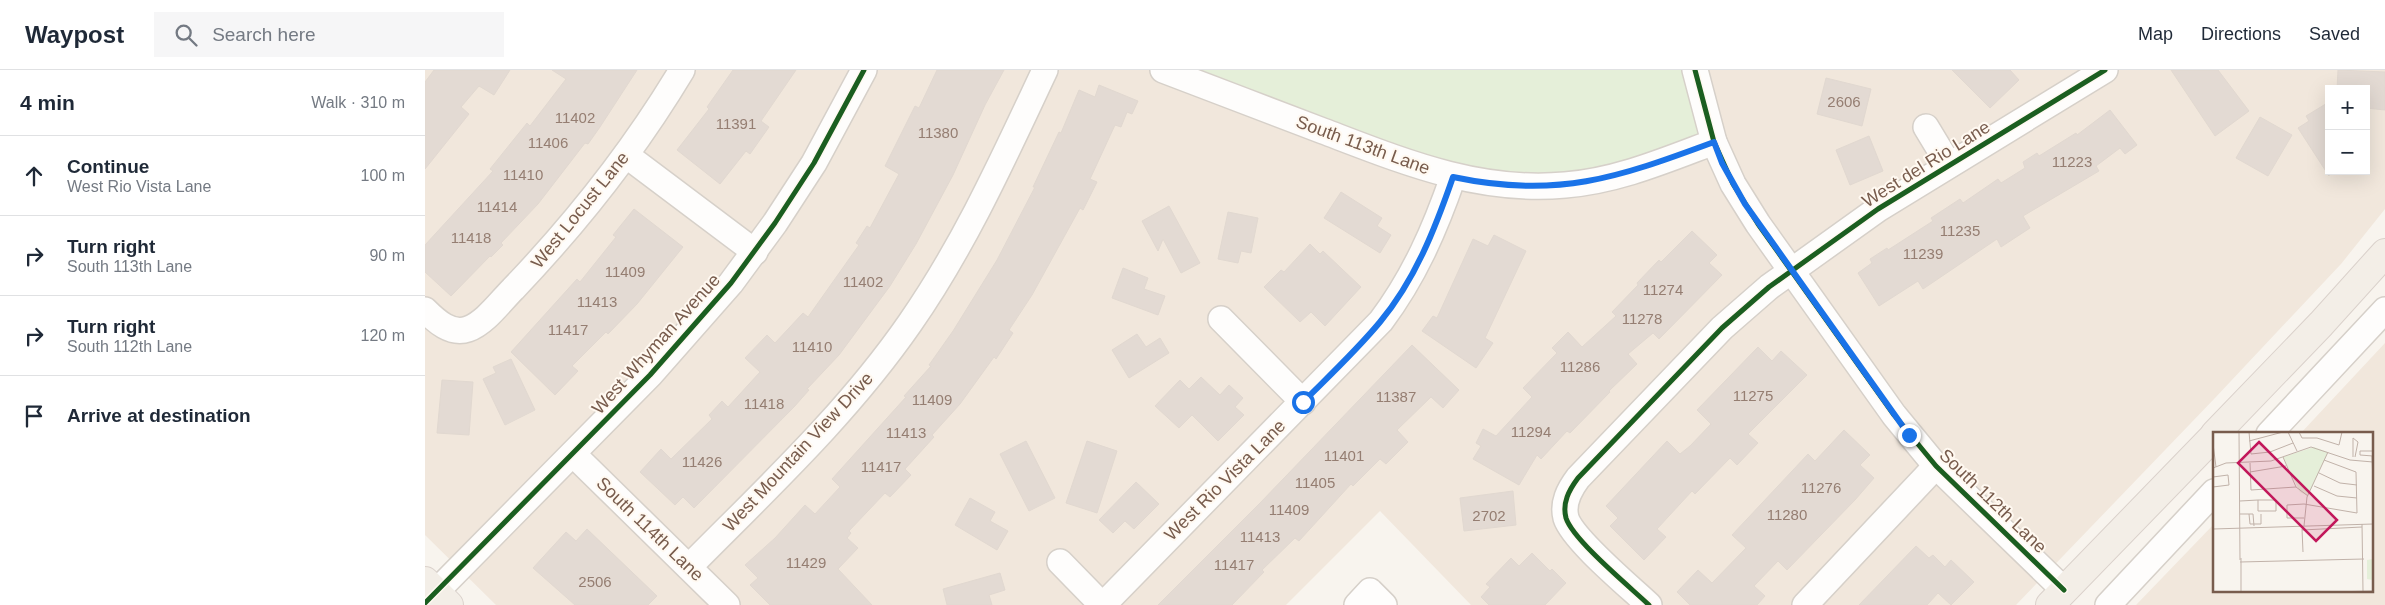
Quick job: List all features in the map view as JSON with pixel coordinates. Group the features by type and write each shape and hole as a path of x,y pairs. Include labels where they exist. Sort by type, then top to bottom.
{"main road":[{"path":"2218,432 2321,324 2385,253"},
{"path":"2057,597 2213,437"}],"street":[{"name":"West Locust Lane","path":"425,310 440,324 459,331 468,329 484,318 546,254 586,208 626,155 682,70"},
{"name":"West Whyman Avenue","path":"434,596 678,345 755,252 814,163 864,70"},
{"name":"West Mountain View Drive","path":"689,567 836,416 909,325 972,223 1045,70"},
{"name":"South 113th Lane","path":"1163,70 1409,164 1453,177 1516,186 1565,185 1621,175 1714,142"},
{"name":"South 112th Lane","path":"1695,70 1714,142 1722,163 1745,204 1894,415 1936,466 2057,597"},
{"name":"West del Rio Lane","path":"1649,605 1579,538 1566,518 1567,497 1578,478 1727,323 1754,299 1878,209 2105,70"},
{"path":"1926,126 1949,165"},
{"path":"626,155 755,252"},
{"name":"West Rio Vista Lane","path":"1102,605 1368,337 1395,303 1429,242 1453,177"},
{"path":"2271,432 2385,310"},
{"path":"1221,319 1303,402"},
{"name":"South 114th Lane","path":"573,454 727,605"},
{"path":"1805,605 1936,466"},
{"path":"2108,605 2213,493"},
{"path":"1060,562 1102,605"},
{"path":"1357,605 1371,591 1384,605"}],"shaded area":[{"path":"425,70 2385,70 2385,209 2341,264 2016,605 1471,605 1380,511 1286,605 496,605 425,535"},
{"path":"2385,343 2385,605 2136,605 2213,525 2213,592 2373,592 2373,432 2302,432"}],"green space":[{"path":"1163,70 1695,70 1714,142 1516,186"}],"building":[{"path":"434,70 510,70 494,95 479,86 461,107 469,114 425,169 425,82"},
{"path":"552,70 637,70 588,144 585,143 538,204 501,243 503,245 451,296 425,272 425,245 493,171 490,169 527,123 530,126 566,79"},
{"path":"733,70 796,70 761,121 769,127 750,154 746,151 720,184 677,150 709,109 707,107"},
{"path":"937,70 1004,70 985,105 953,175 916,244 890,286 839,355 807,389 809,390 794,407 694,508 683,497 675,505 640,472 661,449 671,459 712,419 709,415 722,401 728,407 760,372 745,358 767,335 775,343 803,313 808,317 859,245 856,243 867,226 870,228 899,174 885,166 915,106 919,108"},
{"path":"1952,70 2010,70 2019,80 1990,108"},
{"path":"2171,70 2218,70 2249,111 2215,136"},
{"path":"2338,70 2385,72 2385,110 2370,108 2370,85 2337,85"},
{"path":"1826,78 1871,89 1862,126 1817,114"},
{"path":"1099,85 1138,101 1132,114 1127,112 1121,127 1115,125 1090,179 1097,182 1083,210 1080,208 1032,295 1009,330 1013,333 996,359 994,357 960,404 932,435 934,437 905,469 911,475 890,497 885,493 849,531 851,533 847,538 858,548 838,569 872,605 770,605 750,585 758,578 745,565 775,538 805,505 815,514 840,487 832,479 906,397 904,396 931,366 929,365 953,331 997,260 1035,187 1033,187 1059,132 1061,133 1079,90 1095,97"},
{"path":"2325,104 2325,170 2298,128 2309,121 2306,116"},
{"path":"2110,110 2137,145 2125,154 2120,148 2096,166 2099,171 2023,216 2030,228 2001,247 1997,239 1923,289 1918,281 1879,306 1858,273 1872,263 1870,259 1887,248 1888,250 1933,221 1931,218 1960,199 1963,203 1998,179 2001,183 2025,168 2023,162 2037,153 2039,156 2076,133 2077,135"},
{"path":"2260,117 2292,135 2268,176 2236,158"},
{"path":"1869,136 1883,171 1850,185 1836,150"},
{"path":"1341,192 1382,218 1377,226 1391,235 1380,253 1324,218"},
{"path":"1169,206 1200,263 1181,273 1163,239 1158,251 1142,221"},
{"path":"634,209 683,247 637,304 608,334 606,332 572,366 578,371 555,395 511,352 577,279 580,282 616,237 613,235"},
{"path":"1228,212 1258,218 1251,253 1241,251 1238,263 1218,259"},
{"path":"1692,231 1717,255 1709,263 1722,275 1659,339 1653,333 1628,354 1637,364 1570,433 1567,431 1541,459 1537,455 1519,485 1473,459 1481,446 1476,443 1483,429 1496,436 1532,397 1523,388 1557,353 1552,348 1568,332 1582,347 1616,316 1612,312 1638,285 1637,283 1659,260 1661,262"},
{"path":"1494,235 1526,251 1485,338 1493,343 1476,368 1422,331 1433,316 1437,318 1473,239 1488,246"},
{"path":"1310,244 1320,254 1323,251 1361,287 1325,326 1311,312 1300,322 1264,287 1281,270 1284,272"},
{"path":"1123,268 1148,278 1144,289 1165,296 1158,315 1112,298"},
{"path":"1137,334 1146,347 1160,338 1169,353 1129,378 1112,350"},
{"path":"1412,345 1459,390 1443,408 1431,397 1397,430 1408,442 1386,464 1380,459 1353,486 1351,484 1299,541 1295,538 1262,570 1264,572 1232,605 1158,605 1260,503"},
{"path":"1758,347 1772,361 1781,351 1807,375 1748,434 1758,443 1737,465 1730,458 1695,494 1692,491 1657,529 1666,537 1644,560 1610,526 1618,518 1606,506 1667,441 1680,454 1690,446 1711,424 1697,410"},
{"path":"511,359 535,410 505,425 483,379 496,373 493,367"},
{"path":"1201,377 1220,395 1229,385 1243,398 1235,407 1244,415 1218,441 1192,415 1179,428 1155,406 1180,380 1189,389"},
{"path":"442,380 473,382 469,435 437,433"},
{"path":"1844,430 1870,455 1860,465 1874,478 1855,500 1787,570 1778,561 1754,586 1765,596 1757,605 1690,605 1677,592 1698,570 1712,583 1746,548 1732,535 1808,454 1815,461"},
{"path":"1026,441 1055,498 1029,511 1000,454"},
{"path":"1087,441 1117,451 1097,513 1066,503"},
{"path":"1136,482 1159,504 1134,529 1125,521 1113,533 1099,520"},
{"path":"1513,491 1516,525 1464,531 1460,498"},
{"path":"970,498 995,512 990,521 1008,531 997,550 955,525"},
{"path":"587,529 657,596 648,605 575,605 533,568 566,532 576,541"},
{"path":"1916,546 1929,558 1933,555 1945,567 1951,560 1974,582 1951,605 1938,593 1927,605 1859,605"},
{"path":"1532,553 1550,571 1552,569 1566,583 1545,605 1489,605 1481,597 1490,587 1486,584 1511,558 1519,566"},
{"path":"1000,573 1005,590 989,595 992,605 947,605 943,589"}],"cycle path":[{"path":"425,603 650,375 731,283 775,223 814,163 864,70"},
{"path":"1695,70 1714,142 1733,184 1758,224 1894,415 1936,466 2064,590"},
{"path":"1649,605 1590,550 1571,527 1566,518 1565,507 1569,492 1578,478 1722,328 1769,287 1878,209 2105,70"}],"route":[{"path":"1303,402 1368,337 1395,303 1429,242 1453,177 1516,186 1565,185 1589,182 1637,170 1714,142 1722,163 1745,204 1909,435"}]}
